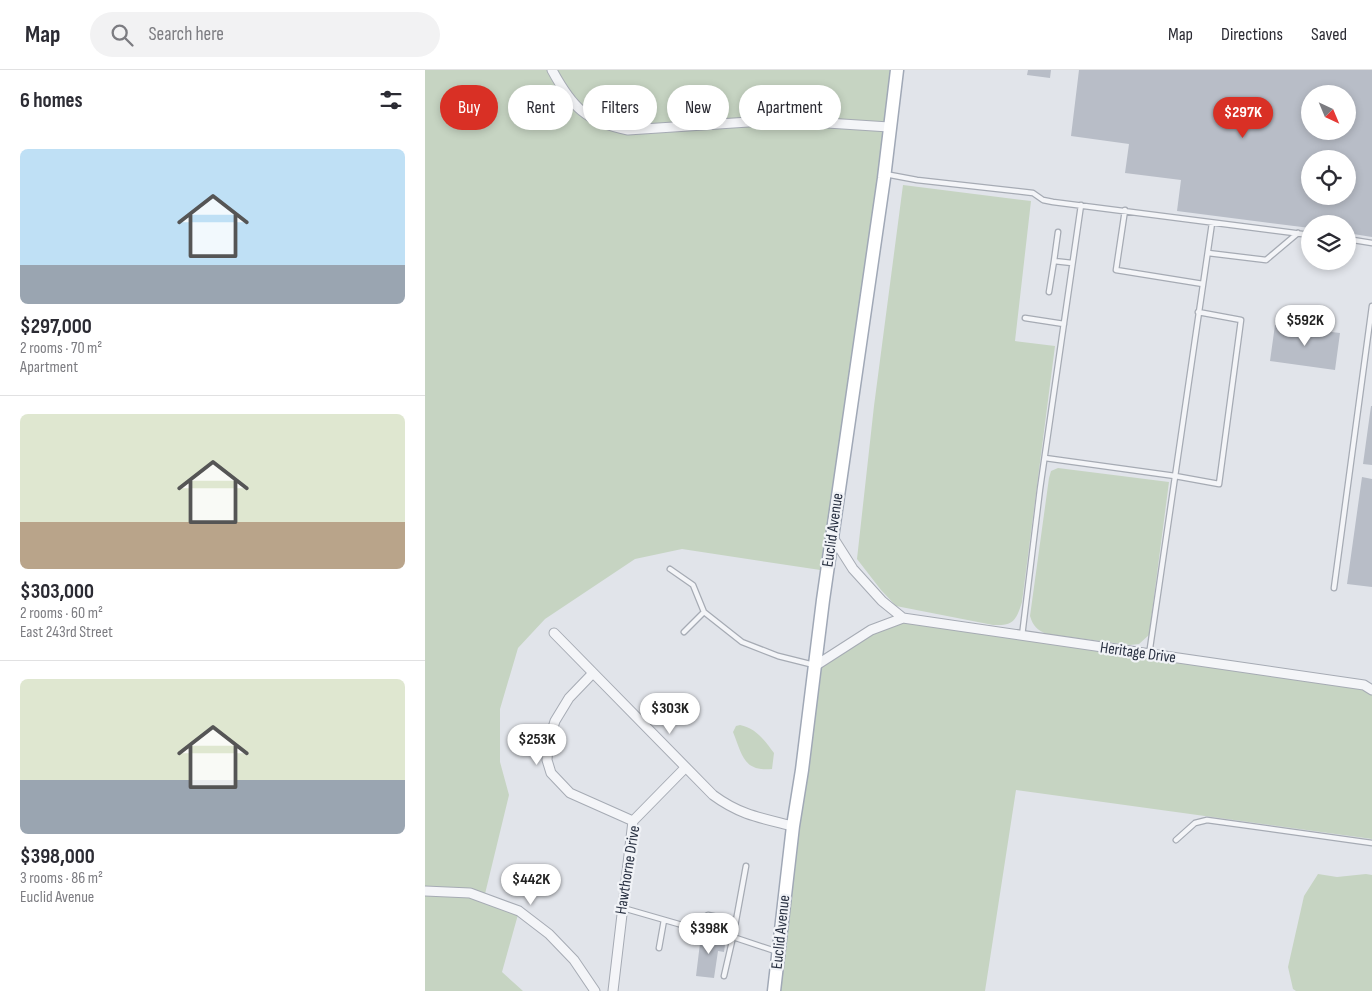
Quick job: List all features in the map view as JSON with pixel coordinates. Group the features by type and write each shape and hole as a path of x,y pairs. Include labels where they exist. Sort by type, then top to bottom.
{"main road":[{"name":"Euclid Avenue","path":"775,991 793,826 832,536 885,174 897,70"}],"street":[{"path":"552,70 571,101 588,117 606,126 628,130 781,120 889,127"},
{"path":"832,536 853,569 882,601 903,618"},
{"name":"Heritage Drive","path":"815,666 871,630 903,618 1364,685 1372,690"},
{"path":"554,633 713,795 730,808 751,816 793,826"},
{"path":"593,673 569,698 555,722 548,744 547,760 551,773 570,793 633,821"},
{"name":"Hawthorne Drive","path":"613,991 621,908 633,821 685,768"},
{"path":"425,891 471,893 519,911 549,934 575,960 595,991"}],"lane":[{"path":"885,174 917,180 1033,193 1043,200 1301,234"},
{"path":"1022,636 1081,205"},
{"path":"1125,210 1116,270 1203,284"},
{"path":"1149,655 1212,223"},
{"path":"1049,292 1058,232"},
{"path":"1208,253 1266,260 1298,233"},
{"path":"1356,241 1372,242"},
{"path":"1054,261 1072,263"},
{"path":"1334,588 1372,306"},
{"path":"1045,458 1219,484 1241,320 1198,312"},
{"path":"1025,318 1064,324"},
{"path":"670,568 693,585 704,612 743,642 778,656 815,666"},
{"path":"684,632 704,612"},
{"path":"1176,840 1195,823 1207,820 1372,842"},
{"path":"724,976 746,866"},
{"path":"621,908 733,937 779,953"},
{"path":"689,927 708,915 736,921"},
{"path":"659,948 664,920"}],"green space":[{"path":"425,70 897,70 827,571 682,549 635,559 545,619 518,648 500,709 500,762 509,795 484,898 519,911 502,972 523,991 425,991"},
{"path":"903,185 1031,201 1015,341 1055,346 1022,602 1018,614 1013,621 1005,624 993,625 896,606 857,559 874,406"},
{"path":"1058,468 1169,482 1149,635 1139,644 1130,645 1047,634 1036,627 1030,616 1049,478 1051,471"},
{"path":"903,618 1372,690 1372,839 1016,790 985,991 774,991 815,666 839,650"},
{"path":"740,725 755,732 774,753 772,769 755,768 745,760 733,732 736,726"},
{"path":"1318,874 1337,877 1372,875 1372,991 1296,991 1293,989 1288,967 1304,896"}],"building":[{"path":"1028,70 1051,70 1050,78 1027,75"},
{"path":"1079,70 1372,70 1372,237 1356,234 1356,215 1301,215 1301,227 1177,211 1181,180 1125,173 1129,144 1071,136"},
{"path":"1275,325 1340,333 1335,370 1270,361"},
{"path":"1372,406 1372,465 1363,464"},
{"path":"1362,477 1372,479 1372,587 1347,584"},
{"path":"701,935 726,938 724,952 718,951 714,978 696,976"}]}
